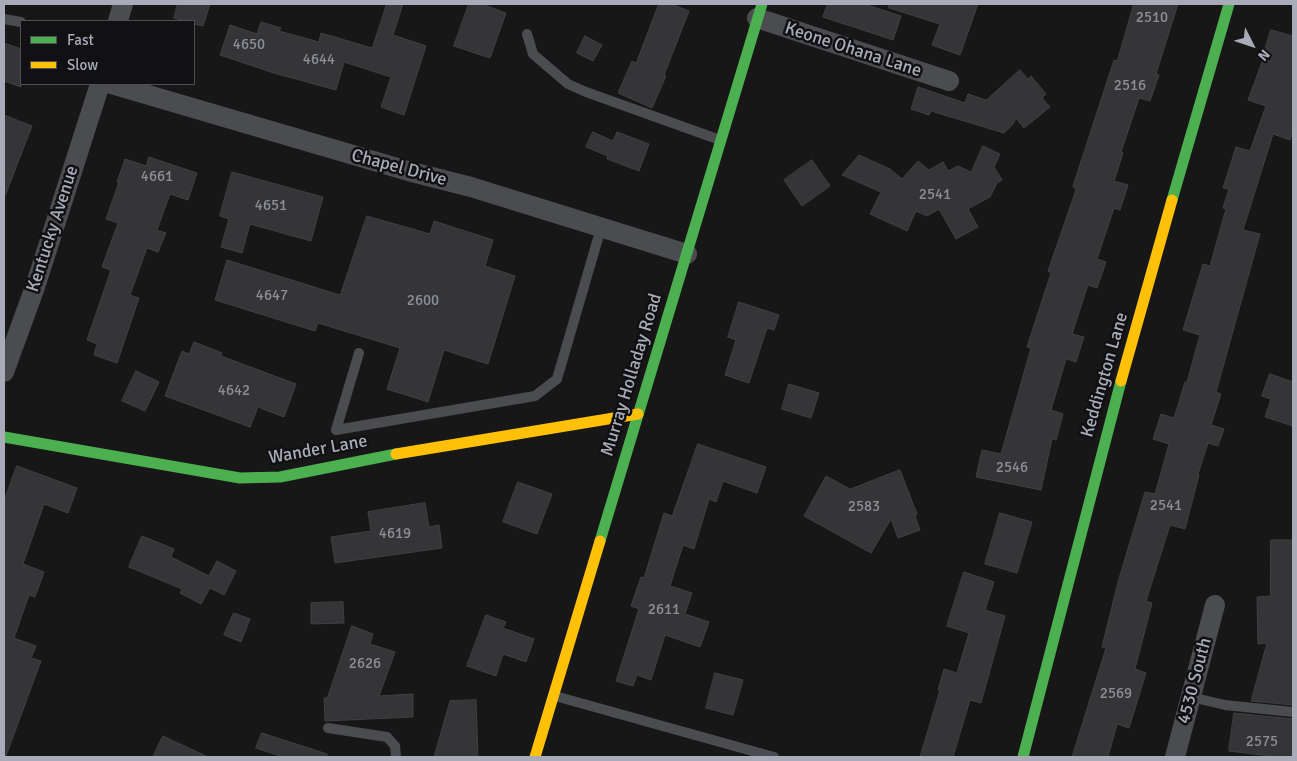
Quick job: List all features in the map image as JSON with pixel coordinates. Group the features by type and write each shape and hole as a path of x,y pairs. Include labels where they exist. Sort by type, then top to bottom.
{"street":[{"path":"118,20 123,4"},
{"name":"Keddington Lane","path":"1023,757 1111,414 1229,4"},
{"name":"Keone Ohana Lane","path":"760,11 949,81"},
{"name":"Murray Holladay Road","path":"535,757 760,11"},
{"name":"Kentucky Avenue","path":"4,372 35,287 100,85"},
{"name":"Chapel Drive","path":"114,85 398,168 471,187 687,254"},
{"name":"Wander Lane","path":"4,437 240,478 280,477 368,459 638,414"},
{"name":"4530 South","path":"1175,757 1215,605"}],"lane":[{"path":"4,19 20,22"},
{"path":"527,34 534,54 568,84 720,140"},
{"path":"358,353 336,430 535,396 557,379 601,228"},
{"path":"554,696 774,757"},
{"path":"1191,697 1225,705 1293,712"},
{"path":"328,728 387,738 395,746 396,757"}],"building":[{"path":"178,4 210,4 203,26 195,24 195,20 174,18"},
{"path":"387,4 403,4 393,35 426,46 404,115 381,107 391,77 344,62 336,90 274,73 220,55 230,25 257,34 261,22 281,28 279,31 319,42 321,33 372,48"},
{"path":"469,4 482,4 506,13 490,58 454,46"},
{"path":"659,4 671,4 689,11 664,75 666,76 652,108 618,93 632,61 636,63"},
{"path":"828,4 864,4 901,16 893,40 823,17"},
{"path":"889,4 978,4 960,55 932,45 940,24 889,8"},
{"path":"1134,4 1178,4 1156,74 1159,75 1150,101 1139,98 1121,152 1123,153 1114,181 1128,185 1120,210 1114,208 1097,259 1106,262 1097,288 1088,285 1072,334 1084,337 1076,362 1066,359 1051,410 1063,414 1056,440 1052,439 1041,490 976,477 982,450 1001,454 1031,348 1027,347 1051,273 1048,271 1076,190 1073,186 1114,60 1117,61"},
{"path":"1271,30 1293,36 1293,131 1290,140 1273,134 1243,230 1260,234 1216,392 1221,394 1211,425 1224,429 1218,446 1208,443 1198,474 1185,529 1170,525 1146,601 1152,603 1135,669 1146,673 1129,728 1117,724 1108,757 1072,757 1106,648 1102,647 1118,582 1145,492 1155,494 1169,444 1153,439 1161,414 1174,418 1185,382 1187,382 1200,335 1183,330 1203,264 1210,266 1226,209 1223,208 1229,189 1223,188 1236,147 1250,151 1266,106 1248,100 1265,54"},
{"path":"585,36 602,45 593,61 577,53"},
{"path":"4,43 20,49 21,87 4,81"},
{"path":"1020,70 1028,79 1031,76 1046,94 1042,98 1050,107 1024,128 1016,118 1004,133 931,111 929,115 911,109 918,87 965,103 968,94 986,100"},
{"path":"4,115 32,126 5,196 4,196"},
{"path":"593,132 613,141 617,132 649,144 639,171 607,159 608,156 586,147"},
{"path":"983,146 1000,154 994,167 1002,180 997,183 990,197 968,209 978,227 956,239 939,209 927,216 916,211 907,231 870,214 881,192 842,175 859,155 890,169 902,179 918,161 929,170 943,162 948,171 958,166 971,172"},
{"path":"149,157 197,173 188,200 170,194 157,230 166,233 158,252 147,248 130,295 139,298 117,363 94,355 97,344 87,340 111,270 102,267 118,223 106,219 119,182 117,182 125,159 146,166"},
{"path":"812,160 830,186 802,206 784,180"},
{"path":"232,172 323,197 311,241 250,224 242,253 221,247 229,219 220,216"},
{"path":"367,216 430,234 434,221 493,240 485,266 515,276 488,364 444,350 428,402 387,389 400,348 318,323 315,331 215,300 227,260 340,295"},
{"path":"739,302 779,315 774,330 767,328 749,383 725,375 736,340 728,337"},
{"path":"194,342 222,353 221,356 296,384 284,417 258,407 250,427 165,396 182,351 189,354"},
{"path":"136,371 159,382 145,411 122,401"},
{"path":"1270,374 1293,382 1293,426 1265,417 1271,399 1262,396"},
{"path":"789,384 819,393 811,418 782,409"},
{"path":"698,444 766,467 757,493 723,481 716,502 709,499 694,549 683,545 670,586 692,593 685,614 709,622 700,647 665,635 651,680 637,675 633,686 616,681 639,609 631,606 641,577 644,578 664,513 672,516"},
{"path":"17,466 77,488 68,513 44,504 23,564 44,572 35,597 29,595 14,638 36,646 31,658 41,661 6,756 4,756 4,501"},
{"path":"900,470 917,514 915,516 920,530 898,538 891,519 871,553 804,516 826,476 850,489"},
{"path":"518,482 552,494 537,534 503,522"},
{"path":"425,503 429,527 439,525 442,548 335,563 331,537 371,531 368,512"},
{"path":"1000,513 1032,522 1017,573 985,564"},
{"path":"142,536 174,549 171,557 209,576 217,561 236,571 224,595 210,588 201,604 180,593 182,589 129,567"},
{"path":"1271,540 1293,540 1293,705 1251,701 1267,643 1258,644 1257,597 1270,596"},
{"path":"964,572 994,582 985,610 1005,616 981,703 970,700 953,757 920,757 940,690 938,690 944,669 957,673 969,633 947,626"},
{"path":"343,602 344,623 311,624 311,603"},
{"path":"234,613 250,619 241,642 224,635"},
{"path":"486,615 506,622 503,628 534,639 526,662 503,654 496,676 467,666"},
{"path":"352,626 373,634 370,644 395,652 379,696 413,694 413,717 325,721 324,698 327,698"},
{"path":"715,673 743,680 733,715 706,708"},
{"path":"476,700 478,757 434,757 450,701"},
{"path":"1234,713 1293,719 1293,757 1229,751"},
{"path":"262,733 327,754 327,757 283,757 256,748"},
{"path":"163,736 208,757 153,757"}],"traffic: fast":[{"path":"600,541 762,4"},
{"path":"1172,200 1229,4"},
{"path":"1023,757 1121,381"},
{"path":"4,437 240,478 280,477 396,454"}],"traffic: slow":[{"path":"1121,381 1172,200"},
{"path":"396,454 638,414"},
{"path":"535,757 600,541"}]}
